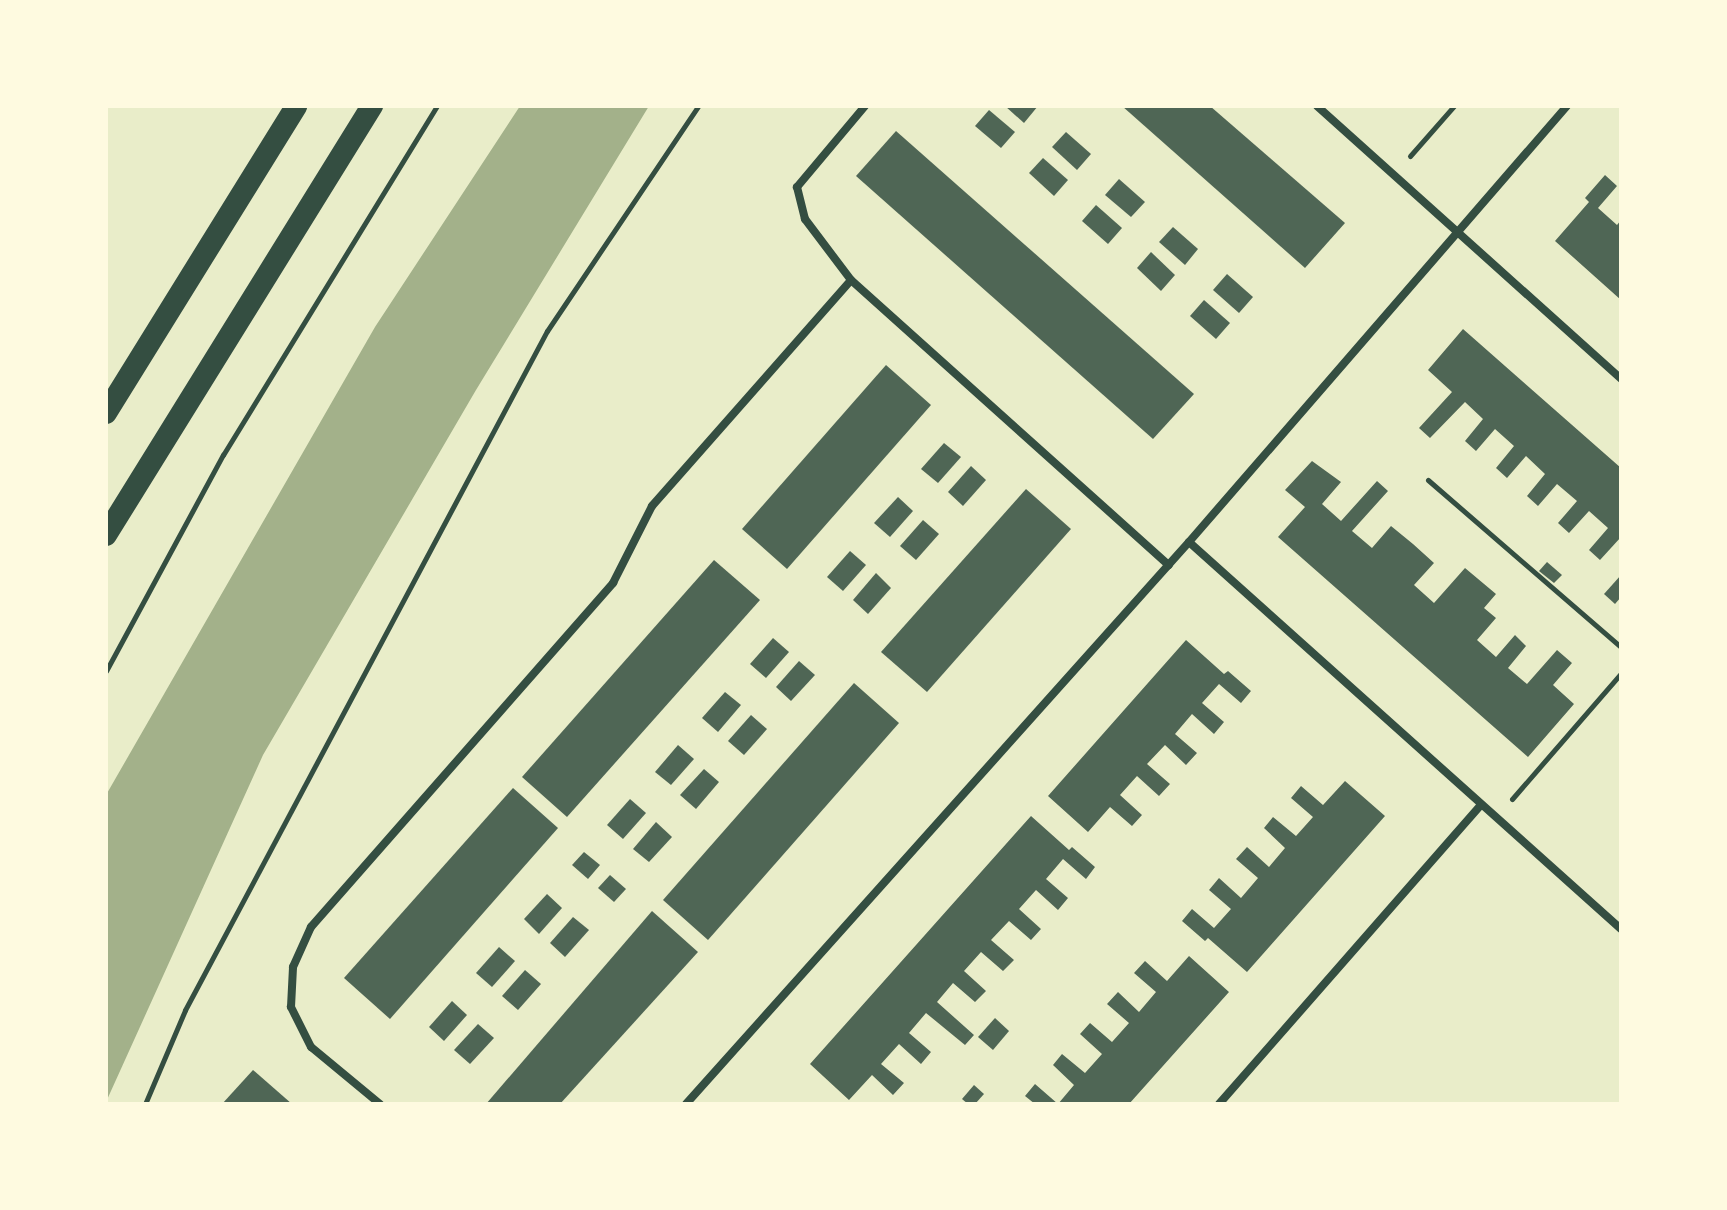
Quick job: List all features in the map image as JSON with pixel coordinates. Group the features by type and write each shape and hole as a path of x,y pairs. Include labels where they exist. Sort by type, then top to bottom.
{"highway":[{"path":"106,413 296,106"},
{"path":"106,535 372,106"}],"street":[{"path":"865,106 797,187 805,219 851,280 1169,565"},
{"path":"1317,106 1621,379"},
{"path":"686,1104 1169,565 1567,106"},
{"path":"380,1104 311,1047 291,1007 293,967 311,927 613,583 652,506 851,280"},
{"path":"1189,542 1621,929"},
{"path":"1219,1104 1481,805"}],"path":[{"path":"106,671 223,455 437,106"},
{"path":"145,1104 185,1010 547,331 698,106"},
{"path":"1393,174 1454,106"},
{"path":"1428,480 1621,647"},
{"path":"1495,819 1621,673"}],"shaded area":[{"path":"520,106 649,106 476,390 263,755 106,1102 106,795 375,327"}],"building":[{"path":"1005,106 1038,106 1024,123"},
{"path":"1122,106 1210,106 1345,223 1305,268"},
{"path":"989,110 1015,132 1001,148 975,126"},
{"path":"896,131 1194,394 1153,439 856,176"},
{"path":"1066,132 1091,154 1077,170 1052,147"},
{"path":"1043,158 1068,180 1054,196 1029,173"},
{"path":"1605,175 1617,186 1598,208 1617,225 1621,220 1621,300 1555,241 1589,202 1585,198"},
{"path":"1119,179 1145,202 1131,217 1105,195"},
{"path":"1096,205 1122,228 1108,244 1082,221"},
{"path":"1173,227 1198,249 1185,265 1159,242"},
{"path":"1151,252 1175,275 1161,291 1137,268"},
{"path":"1227,274 1253,297 1239,313 1213,290"},
{"path":"1204,300 1230,323 1216,339 1190,316"},
{"path":"1463,329 1621,468 1621,537 1600,560 1589,550 1608,528 1589,511 1569,533 1558,523 1577,501 1557,484 1538,506 1527,496 1545,474 1526,456 1507,478 1496,468 1514,446 1495,429 1476,451 1465,441 1483,419 1465,402 1430,438 1419,428 1452,392 1428,370"},
{"path":"886,365 931,405 787,569 742,529"},
{"path":"944,443 961,457 938,483 921,469"},
{"path":"1312,461 1341,482 1322,504 1341,521 1377,481 1388,491 1352,531 1372,548 1391,526 1413,544 1434,563 1414,585 1434,603 1465,568 1496,594 1484,608 1496,618 1477,640 1496,657 1515,635 1526,646 1508,668 1527,684 1557,650 1572,663 1553,685 1574,704 1528,757 1278,537 1305,507 1285,490"},
{"path":"971,466 986,480 963,506 948,492"},
{"path":"1026,489 1071,529 927,692 881,652"},
{"path":"898,497 913,511 890,537 874,523"},
{"path":"923,520 939,534 916,560 900,546"},
{"path":"850,551 866,565 843,591 827,577"},
{"path":"714,560 760,600 567,817 522,777"},
{"path":"1547,562 1562,575 1554,583 1539,571"},
{"path":"876,573 891,588 868,614 853,600"},
{"path":"1621,575 1621,597 1615,604 1604,594"},
{"path":"773,638 789,652 766,678 750,664"},
{"path":"1186,640 1224,674 1228,671 1251,691 1241,703 1219,684 1202,703 1224,722 1214,734 1192,714 1175,734 1197,753 1186,765 1165,745 1147,764 1170,784 1159,796 1137,776 1120,795 1142,815 1132,826 1110,807 1088,832 1048,796"},
{"path":"799,661 815,675 791,701 776,687"},
{"path":"854,683 899,723 708,940 663,900"},
{"path":"725,692 741,705 718,732 702,718"},
{"path":"751,715 767,729 744,755 728,741"},
{"path":"678,745 694,759 671,785 655,772"},
{"path":"704,769 719,782 696,809 680,795"},
{"path":"1345,781 1385,816 1247,972 1208,938 1205,941 1182,921 1192,909 1214,928 1231,909 1209,890 1219,878 1241,898 1258,878 1236,859 1247,847 1269,867 1285,848 1264,828 1273,817 1296,836 1313,817 1291,798 1301,786 1323,805"},
{"path":"513,788 558,828 390,1019 344,978"},
{"path":"630,799 646,813 623,839 607,825"},
{"path":"1031,816 1069,850 1072,847 1095,867 1086,879 1063,859 1046,879 1068,898 1058,910 1036,890 1019,909 1041,929 1031,940 1009,921 991,940 1014,960 1003,971 981,952 964,971 986,991 975,1002 953,983 937,1002 974,1035 965,1045 926,1013 909,1033 931,1052 921,1064 899,1044 881,1064 904,1083 893,1095 872,1075 849,1100 810,1064"},
{"path":"656,822 672,837 649,862 633,849"},
{"path":"584,852 600,865 588,879 572,865"},
{"path":"610,875 626,889 614,902 598,888"},
{"path":"547,894 562,908 539,934 524,919"},
{"path":"652,911 698,952 560,1104 486,1104"},
{"path":"573,917 589,930 565,957 550,943"},
{"path":"499,947 515,961 492,987 476,973"},
{"path":"1189,956 1229,992 1129,1104 1058,1104 1074,1085 1053,1065 1062,1054 1085,1073 1102,1054 1080,1034 1090,1023 1112,1042 1129,1023 1107,1004 1118,992 1139,1012 1156,992 1134,973 1145,961 1167,981"},
{"path":"525,970 541,984 518,1010 502,996"},
{"path":"452,1001 467,1015 444,1041 429,1027"},
{"path":"995,1018 1009,1031 993,1050 978,1037"},
{"path":"478,1024 494,1038 470,1064 454,1050"},
{"path":"253,1070 292,1104 222,1104"},
{"path":"1035,1084 1058,1104 1035,1104 1025,1096"},
{"path":"974,1085 984,1094 975,1104 968,1104 962,1099"}]}
